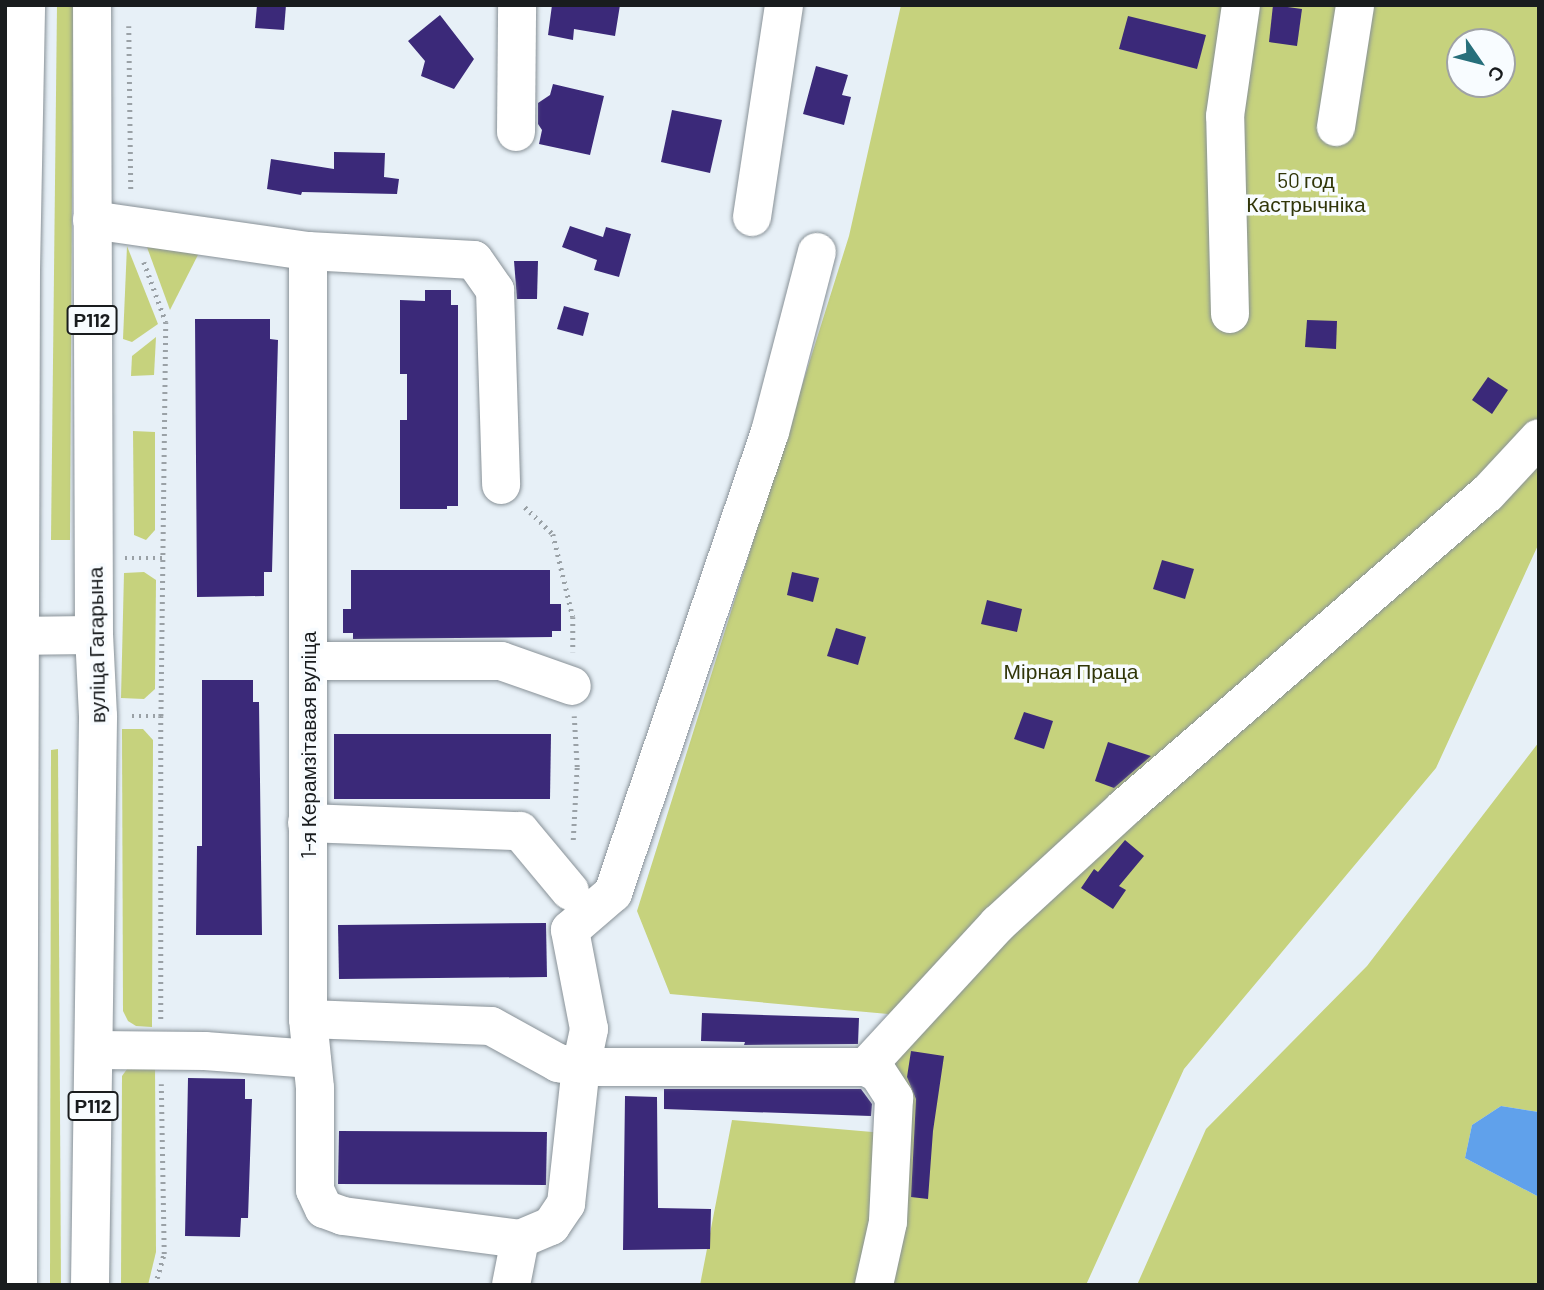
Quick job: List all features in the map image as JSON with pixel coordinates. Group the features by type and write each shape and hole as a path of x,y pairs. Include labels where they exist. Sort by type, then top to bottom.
{"main road":[{"path":"18,1285 13,636 26,5"},
{"name":"вуліца Гагарына","path":"90,1285 98,716 94,635 92,5"},
{"path":"516,132 517,5"},
{"path":"752,217 784,5"},
{"path":"1230,314 1225,116 1241,5"},
{"path":"1336,127 1355,5"},
{"path":"92,220 308,251 474,260 495,290 501,485"},
{"name":"1-я Керамзітавая вуліца","path":"308,251 308,1019 315,1088 314,1190 324,1209 342,1216 520,1239"},
{"path":"511,1285 520,1239 551,1226 566,1204 581,1067 589,1029 570,930 613,892 770,432 817,251"},
{"path":"866,1067 998,924 1135,799 1487,494 1539,438"},
{"path":"13,636 94,635"},
{"path":"307,661 501,661 572,686"},
{"path":"307,823 520,831 570,891"},
{"path":"308,1019 491,1026 558,1063 581,1067 866,1067 878,1073 894,1098 888,1222 874,1285"},
{"path":"94,1050 205,1051 312,1059"}],"path":[{"path":"129,19 131,225 166,322 161,716 163,1254 155,1285"},
{"path":"119,557 163,558"},
{"path":"121,716 161,716"}],"green space":[{"path":"57,5 73,5 70,540 51,540"},
{"name":"Мірная Праца","path":"901,5 1539,5 1539,543 1436,768 1184,1069 1086,1285 700,1285 732,1120 884,1133 888,1014 670,994 637,911 849,236"},
{"path":"144,239 202,247 170,310"},
{"path":"127,246 158,324 132,342 123,339"},
{"path":"156,337 154,375 131,376 132,356"},
{"path":"133,431 155,432 155,530 146,540 134,535"},
{"path":"144,572 156,580 155,689 144,699 121,698 124,573"},
{"path":"122,729 143,729 153,740 152,1027 136,1026 128,1021 123,1011"},
{"path":"1539,742 1539,1112 1501,1106 1472,1125 1465,1158 1539,1197 1539,1285 1137,1285 1206,1129 1367,966"},
{"path":"58,749 61,1285 50,1285 51,750"},
{"path":"155,1062 156,1252 148,1285 121,1285 122,1076 130,1065"}],"water":[{"path":"1501,1106 1539,1112 1539,1197 1465,1158 1472,1125"}],"building":[{"path":"257,5 286,5 284,30 255,28"},
{"path":"552,5 620,5 615,36 574,29 573,40 548,35"},
{"path":"1273,5 1302,9 1297,46 1269,42"},
{"path":"440,15 474,59 454,89 421,76 425,61 408,41"},
{"path":"1128,16 1206,35 1197,69 1119,49"},
{"path":"816,66 848,75 842,95 851,97 844,125 803,114"},
{"path":"553,84 604,96 590,155 539,144 542,130 538,124 538,103 550,95"},
{"path":"672,110 722,120 710,173 661,162"},
{"path":"334,152 385,153 384,177 399,179 397,194 302,192 301,195 267,189 271,159 334,169"},
{"path":"570,226 603,237 606,227 631,234 619,277 594,270 597,260 562,247"},
{"path":"514,261 538,261 537,299 517,299"},
{"path":"425,290 451,290 451,305 458,305 458,506 447,506 447,509 400,509 400,420 407,420 407,374 400,374 400,300 425,301"},
{"path":"564,306 589,313 583,336 557,329"},
{"path":"195,319 270,319 270,339 278,340 272,572 264,572 264,596 197,597"},
{"path":"1307,320 1337,321 1336,349 1305,347"},
{"path":"1488,377 1508,390 1492,414 1472,400"},
{"path":"1162,560 1194,569 1185,599 1153,589"},
{"path":"351,570 550,570 550,604 561,604 561,631 552,631 552,637 353,639 353,633 343,633 343,609 351,609"},
{"path":"792,572 819,578 813,602 787,595"},
{"path":"987,600 1022,609 1017,632 981,624"},
{"path":"836,628 866,637 858,665 827,656"},
{"path":"202,680 253,680 253,702 259,702 262,935 196,935 197,846 202,846"},
{"path":"1024,712 1053,721 1044,749 1014,739"},
{"path":"334,734 551,734 550,799 334,799"},
{"path":"1108,742 1151,756 1114,788 1095,781"},
{"path":"1125,840 1144,856 1119,886 1126,890 1113,909 1081,888 1094,869 1098,872"},
{"path":"546,923 547,977 339,979 338,925"},
{"path":"702,1013 859,1018 858,1044 744,1045 745,1042 701,1041"},
{"path":"911,1051 944,1056 933,1131 928,1199 911,1197 916,1099 907,1077"},
{"path":"188,1078 245,1079 245,1099 252,1099 248,1218 241,1218 240,1237 185,1236"},
{"path":"664,1089 861,1089 872,1104 871,1116 664,1109"},
{"path":"625,1096 657,1097 658,1208 711,1209 710,1249 623,1250"},
{"path":"339,1131 547,1132 546,1185 338,1184"}],"park label":[{"name":"50 год Кастрычніка","path":"1306,192"}]}
